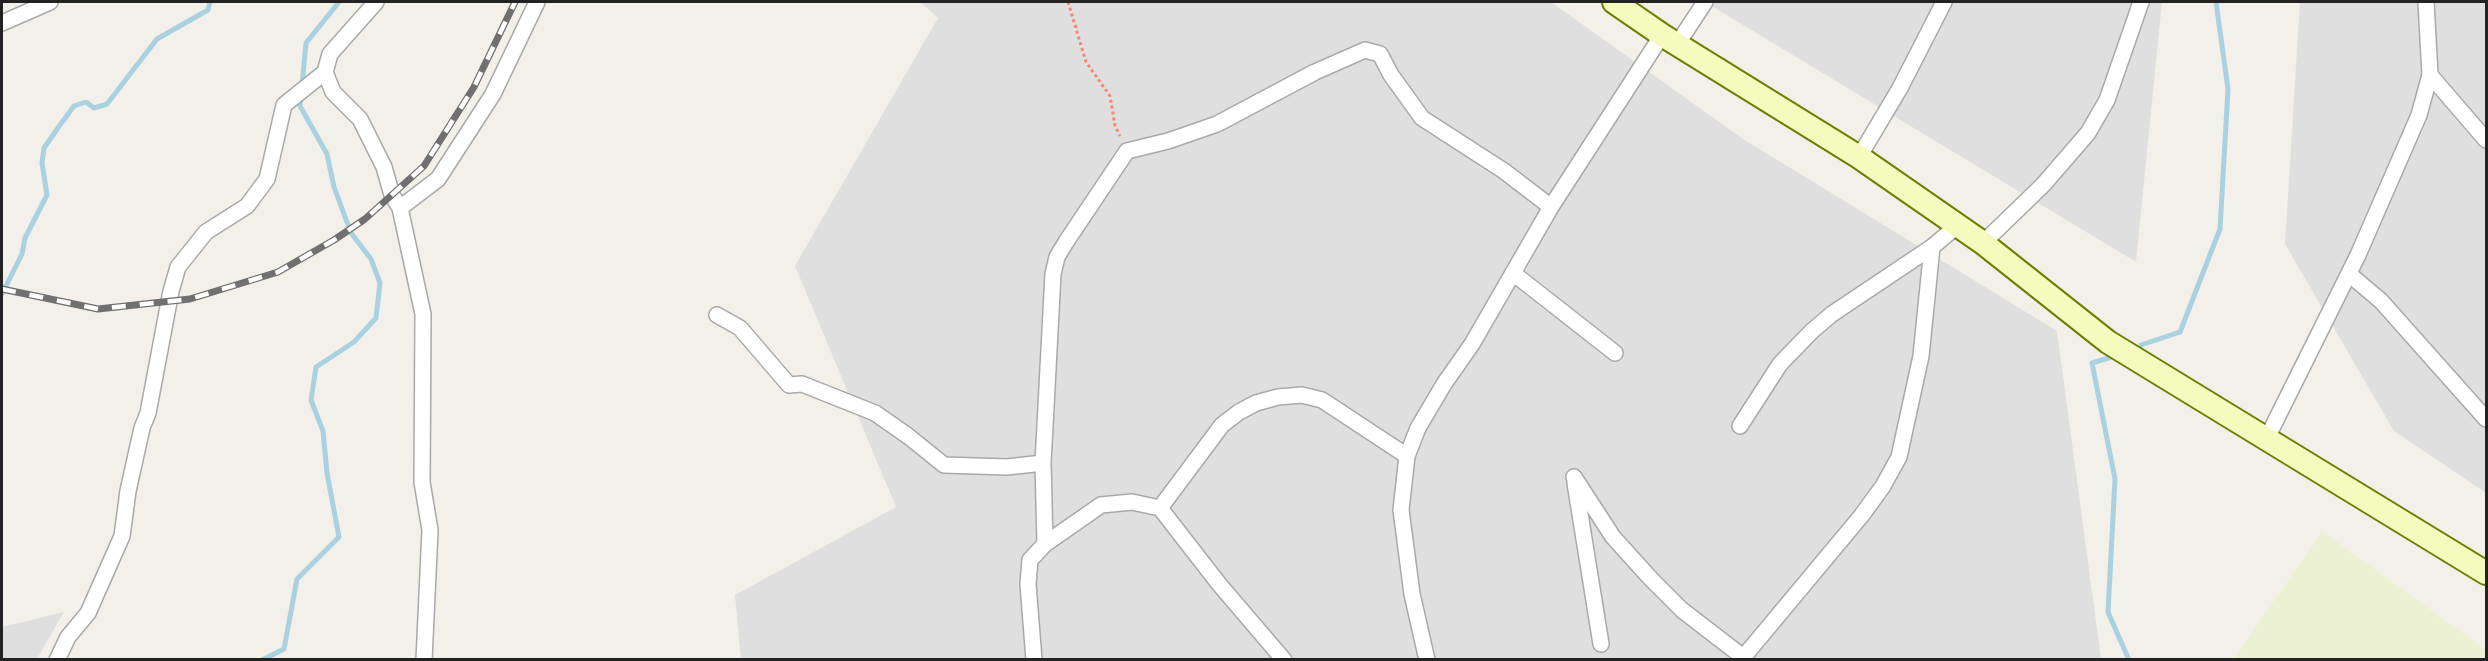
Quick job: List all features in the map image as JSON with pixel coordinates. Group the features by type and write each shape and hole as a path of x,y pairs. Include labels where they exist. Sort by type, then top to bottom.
{"main road":[{"path":"1614,2 1859,157 1983,243 2108,342 2487,573"}],"street":[{"path":"2,23 50,2"},
{"path":"57,660 68,637 88,613 122,536 128,491 142,428 148,413 171,291 178,267 206,232 247,206 267,179 284,105 325,72 330,54 376,2"},
{"path":"400,208 438,179 493,94 537,2"},
{"path":"1427,660 1412,594 1401,510 1407,456 1418,428 1444,384 1472,344 1551,207 1670,39 1705,2"},
{"path":"1859,157 1900,88 1944,2"},
{"path":"1983,243 2043,185 2088,133 2107,100 2140,2"},
{"path":"2267,438 2349,274 2419,115 2430,75 2426,2"},
{"path":"1045,544 1043,463 1053,274 1057,257 1127,151 1168,141 1217,124 1316,72 1365,50 1380,54 1391,75 1422,118 1504,171 1551,207"},
{"path":"325,72 333,92 360,119 384,167 392,195 400,208 423,314 422,482 430,530 424,660"},
{"path":"2430,75 2487,140"},
{"path":"1740,426 1780,364 1812,331 1832,314 1932,247 1957,226"},
{"path":"1601,644 1574,477 1613,537 1651,579 1682,610 1742,658 1862,515 1883,486 1899,457 1922,356 1932,247"},
{"path":"1513,273 1615,352"},
{"path":"2349,274 2381,301 2487,419"},
{"path":"717,315 740,328 789,385 802,384 876,413 944,465 1007,467 1043,463"},
{"path":"1160,508 1222,425 1256,403 1278,397 1302,395 1322,400 1407,456"},
{"path":"1034,660 1028,584 1030,560 1045,544 1101,505 1132,502 1160,508 1219,584 1284,660"}],"path":[{"path":"1068,2 1086,62 1110,96 1115,126 1127,151"}],"shaded area":[{"path":"920,2 1551,2 1743,139 2057,331 2101,659 741,660 735,595 896,507 795,266 938,18"},
{"path":"1705,2 2162,2 2136,262"},
{"path":"2300,2 2486,2 2486,493 2394,431 2285,244"},
{"path":"64,612 37,659 2,659 2,627"}],"green space":[{"path":"2322,531 2486,650 2486,659 2234,659"}],"waterway":[{"path":"2,294 22,254 25,238 47,195 42,163 44,148 60,125 74,106 86,102 94,108 107,104 157,39 208,10 210,2"},
{"path":"302,86 306,43 339,2"},
{"path":"2141,345 2180,332 2220,229 2228,89 2216,2"},
{"path":"262,660 284,649 297,579 339,537 327,473 323,431 311,400 316,367 354,342 376,318 380,283 371,259 351,233 334,187 327,154 300,106 301,95"},
{"path":"2115,356 2092,363 2115,479 2108,612 2129,660"}],"railway":[{"path":"2,289 98,309 190,299 278,272 334,240 365,219 424,166 474,87 515,2"}]}
